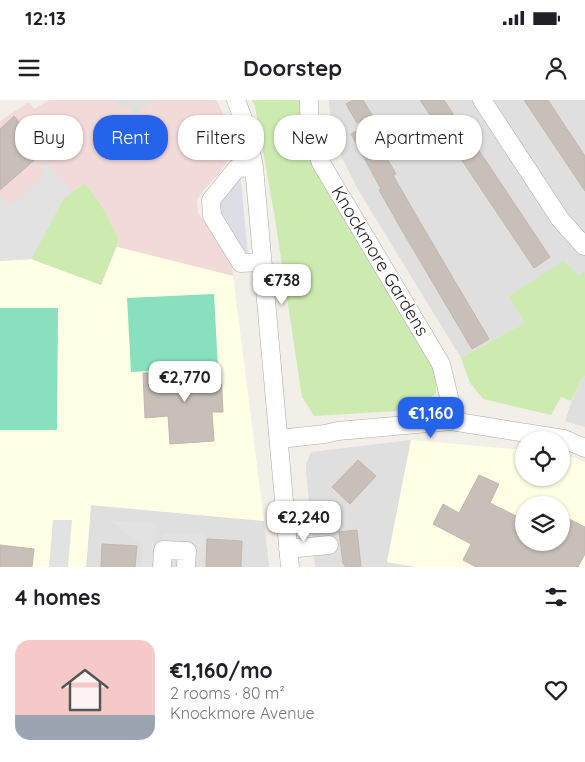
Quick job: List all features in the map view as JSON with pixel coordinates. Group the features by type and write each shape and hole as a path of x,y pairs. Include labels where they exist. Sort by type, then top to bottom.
{"street":[{"path":"236,100 245,124 254,166 290,567"},
{"name":"Knockmore Gardens","path":"309,100 308,112 313,139 321,163 441,364 448,390 451,421"},
{"path":"482,100 560,219 584,246"},
{"path":"254,166 237,168 211,200 212,216 241,263 262,262"},
{"path":"278,439 338,431 451,421 564,440 585,448"},
{"path":"288,548 329,545"},
{"path":"162,567 163,550 187,551 186,567"}],"shaded area":[{"path":"49,100 115,100 120,109 127,105 134,115 93,115 93,160 168,160 168,115 136,115 154,100 217,100 223,115 178,115 178,160 228,160 197,200 198,213 232,262 233,276 117,247 119,240 102,206 85,183 64,198 31,259 0,261 0,121 29,102 34,109"},
{"path":"115,100 154,100 136,115 130,115 120,109"},
{"path":"329,100 585,100 585,271 578,275 509,295 524,323 461,358 357,188 343,160 346,160 346,115 330,115"},
{"path":"46,160 72,192 64,198 31,259 0,261 0,196 9,206 39,181"},
{"path":"240,172 248,255 216,214 217,201"},
{"path":"117,247 233,276 264,521 91,505 86,567 0,567 0,261 31,259 101,285"},
{"path":"585,376 585,427 565,421 572,400 582,378"},
{"path":"411,440 387,562 416,567 315,567 306,471 306,464 311,452"},
{"path":"411,440 515,449 515,486 570,486 570,457 585,462 585,567 416,567 387,562"},
{"path":"91,505 264,521 269,567 86,567"},
{"path":"53,520 72,520 68,567 49,567"},
{"path":"110,521 156,523 155,543 161,544 163,534 205,533 203,567 142,567 143,545"}],"green space":[{"path":"252,100 301,100 303,115 274,115 274,160 316,160 436,366 436,393 414,410 314,416 302,397 264,157 264,115 257,115"},
{"path":"85,183 102,206 119,240 101,285 31,259 64,198"},
{"path":"563,261 578,275 585,271 585,376 582,378 571,401 561,397 551,415 483,399 470,383 461,358 524,323 509,296"},
{"path":"214,294 218,368 131,372 127,298"},
{"path":"0,308 58,308 57,430 0,430"}],"building":[{"path":"353,100 363,100 372,115 356,115 356,121 346,104"},
{"path":"420,100 444,100 454,115 430,115"},
{"path":"524,100 548,100 585,156 585,191"},
{"path":"14,116 15,160 35,160 0,190 0,129"},
{"path":"356,131 356,143 351,134"},
{"path":"482,155 550,257 534,268 462,160 482,160"},
{"path":"365,160 388,160 396,174 393,175 489,339 472,349 400,227 379,190 381,189"},
{"path":"221,370 223,412 212,412 214,441 170,444 168,416 145,418 143,373"},
{"path":"358,460 376,476 350,504 332,487"},
{"path":"479,475 499,484 490,503 515,516 515,551 570,551 570,520 585,527 585,554 578,567 476,567 463,560 471,544 433,524 443,504 459,513"},
{"path":"357,530 361,567 345,567 339,532"},
{"path":"207,539 242,541 241,567 206,567"},
{"path":"102,544 137,546 135,567 101,567"},
{"path":"0,545 34,549 32,567 0,567"}]}
